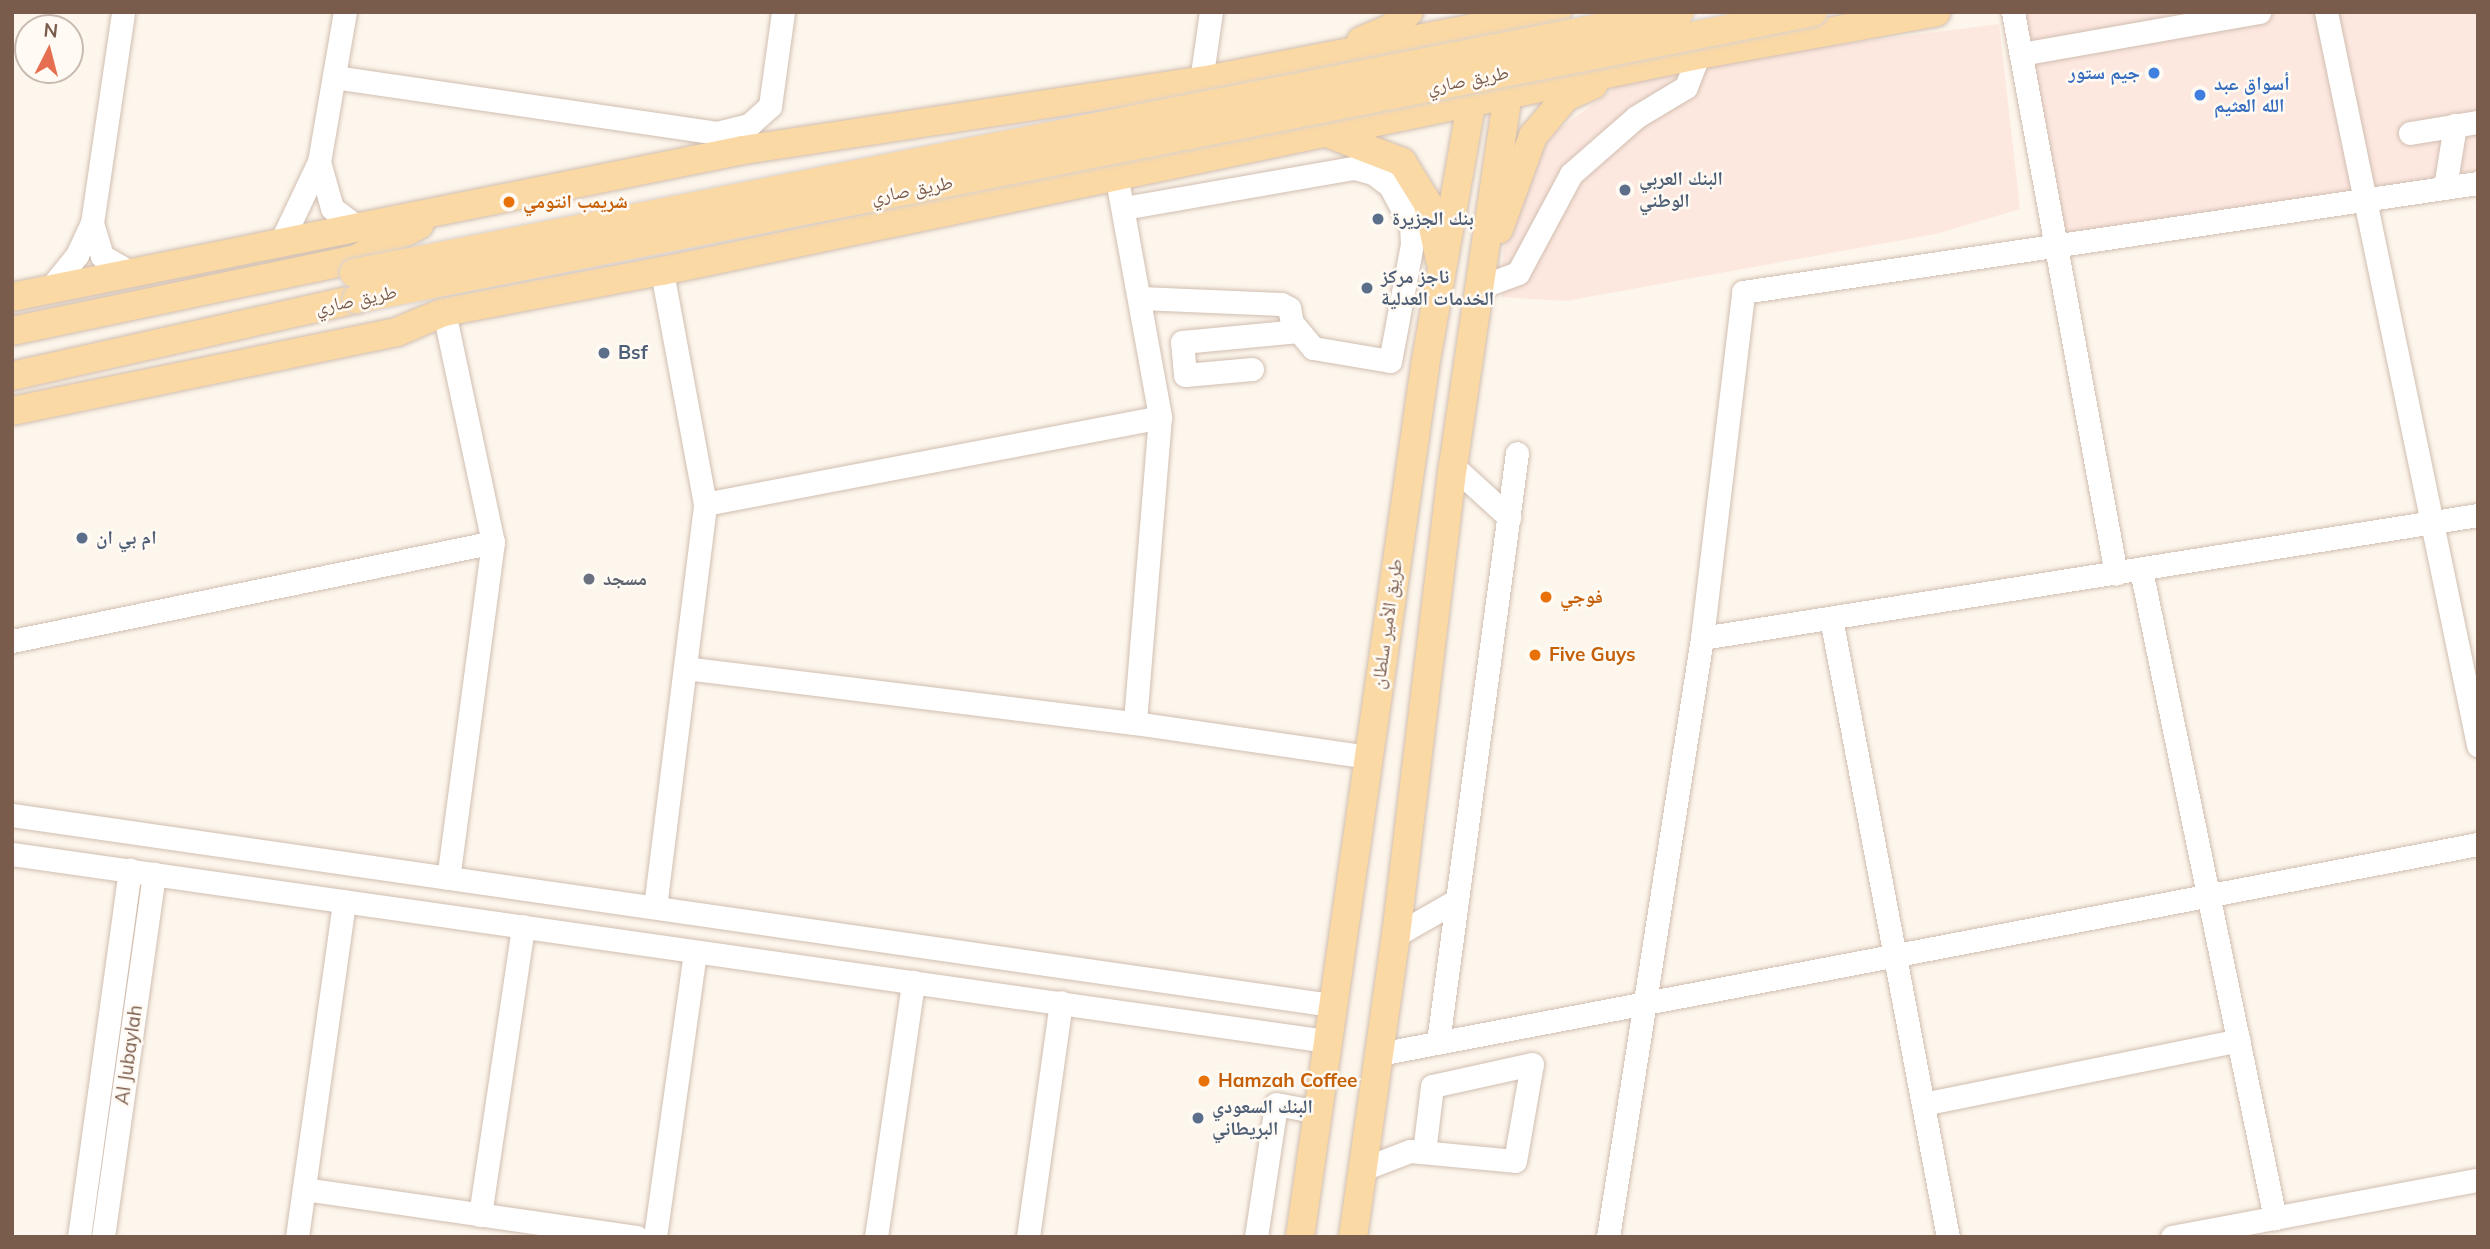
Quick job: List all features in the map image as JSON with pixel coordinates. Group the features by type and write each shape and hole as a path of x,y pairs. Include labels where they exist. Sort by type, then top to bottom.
{"main road":[{"path":"1308,63 1391,28 1409,12"},
{"path":"12,297 743,150 1308,63 1482,21 1557,12"},
{"path":"1613,12 1593,21 1584,38 1606,60 1698,55"},
{"name":"طريق صاري","path":"12,376 100,359 355,286 1680,12"},
{"name":"طريق صاري","path":"12,332 355,286 1813,12"},
{"name":"طريق صاري","path":"1324,132 1698,55 1936,12"},
{"path":"1353,1237 1396,935 1453,466 1507,94 1523,16"},
{"name":"طريق الأمير سلطان","path":"1300,1237 1330,1005 1425,366 1473,103 1482,21"},
{"path":"100,359 444,312 662,271 1324,132 1418,98 1427,90 1429,75 1423,63 1410,60 1308,63"},
{"path":"1478,288 1533,136 1566,97 1622,72"},
{"path":"1324,132 1402,162 1428,204 1443,272"},
{"path":"12,332 356,259 446,211"},
{"path":"12,411 397,332 444,312"}],"street":[{"path":"49,290 77,255 92,223 123,12"},
{"path":"280,244 319,162 345,12"},
{"path":"334,78 718,132 750,125 770,107 783,12"},
{"path":"1201,81 1212,12"},
{"path":"2013,12 2116,574"},
{"path":"2021,54 2259,12"},
{"path":"2326,12 2478,745"},
{"path":"1478,288 1518,273 1571,174 1636,117 1686,87 1698,55"},
{"path":"2410,133 2478,122"},
{"path":"2445,187 2455,125"},
{"path":"319,162 332,208 359,228"},
{"path":"1124,208 1354,168 1373,173 1396,195 1411,225 1412,244 1390,361"},
{"path":"1116,174 1160,416 1135,723"},
{"path":"1608,1237 1702,638 1744,292 2478,183"},
{"path":"92,223 102,256 131,273"},
{"path":"655,907 705,504 662,271"},
{"path":"1140,298 1281,304 1289,308 1298,331 1313,348 1425,366"},
{"path":"444,312 493,542 448,878"},
{"path":"1252,369 1185,375 1182,342 1298,331"},
{"path":"705,504 1160,416"},
{"path":"1438,1042 1517,453"},
{"path":"1453,466 1509,517"},
{"path":"1702,638 2478,515"},
{"path":"12,641 493,542"},
{"path":"2141,570 2275,1218"},
{"path":"1831,618 1948,1237"},
{"path":"685,668 1135,723 1367,757"},
{"path":"12,815 1330,1005"},
{"path":"1379,1054 2478,844"},
{"path":"12,854 1326,1041"},
{"path":"79,1237 130,870"},
{"name":"Al Jubaylah","path":"103,1237 154,874"},
{"path":"1396,935 1457,900"},
{"path":"297,1237 344,901"},
{"path":"489,1223 523,926"},
{"path":"655,1237 695,952"},
{"path":"1008,994 1013,959"},
{"path":"876,1237 913,982"},
{"path":"1028,1237 1061,1002"},
{"path":"1363,1169 1417,1152 1515,1161 1532,1063 1526,1026"},
{"path":"1923,1104 2239,1040"},
{"path":"1417,1152 1432,1086 1532,1063"},
{"path":"1256,1237 1276,1104 1318,1112"},
{"path":"2172,1237 2478,1180"},
{"path":"304,1189 489,1223 637,1237"}],"shaded area":[{"path":"2318,12 2354,190 2061,237 2020,14"},
{"path":"2335,12 2478,12 2478,170 2370,190"},
{"path":"1999,24 2020,209 1936,234 1566,301 1502,297 1505,195 1543,141 1620,84 1724,59"}],"place":[{"name":"جيم ستور","path":"2154,73"},
{"name":"أسواق عبد الله العثيم","path":"2200,95"},
{"name":"البنك العربي الوطني","path":"1625,190"},
{"name":"شريمب انتومي","path":"509,202"},
{"name":"بنك الجزيرة","path":"1378,219"},
{"name":"ناجز مركز الخدمات العدلية","path":"1367,288"},
{"name":"Bsf","path":"604,353"},
{"name":"ام بي ان","path":"82,538"},
{"name":"مسجد","path":"589,579"},
{"name":"فوجي","path":"1546,597"},
{"name":"Five Guys","path":"1535,655"},
{"name":"Hamzah Coffee","path":"1204,1081"},
{"name":"البنك السعودي البريطاني","path":"1198,1118"}]}
